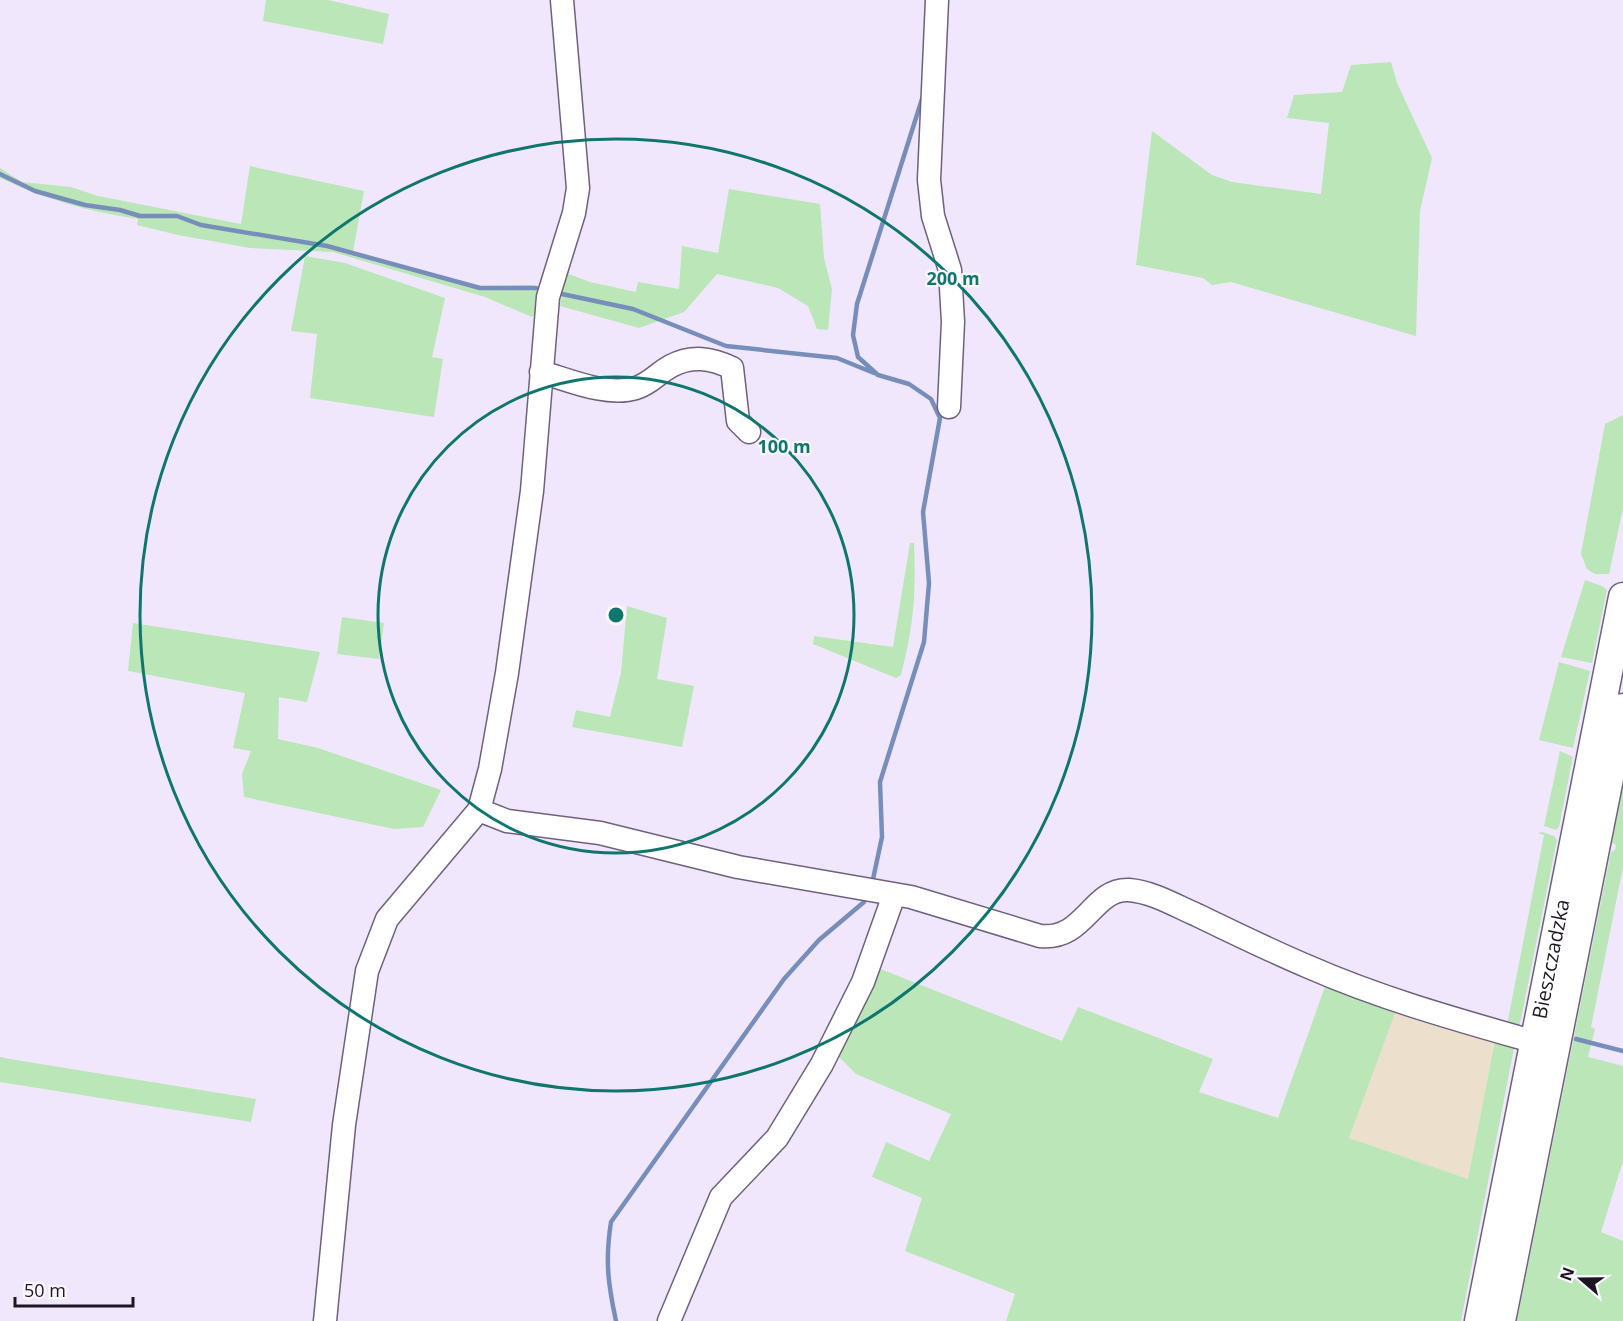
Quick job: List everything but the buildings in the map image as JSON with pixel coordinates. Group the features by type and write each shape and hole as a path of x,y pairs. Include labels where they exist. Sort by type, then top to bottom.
{"main road":[{"name":"Bieszczadzka","path":"1479,1321 1623,597"},
{"name":"Bieszczadzka","path":"1502,1321 1623,708"}],"street":[{"path":"325,1321 344,1125 367,971 387,919 479,810 490,769 507,673 532,491 548,297 574,213 578,188 562,0"},
{"path":"937,0 929,180 933,216 950,270 953,322 948,407"},
{"path":"541,372 607,389 634,389 679,363 696,358 717,360 732,368 738,421 749,432"},
{"path":"479,810 507,822 600,833 738,867 933,902 1028,933 1049,937 1074,930 1113,893 1137,891 1169,902 1329,976 1413,1007 1534,1042"},
{"path":"669,1321 721,1197 777,1138 822,1064 863,982 878,892"}],"shaded area":[{"path":"1397,1008 1495,1041 1468,1179 1349,1138"}],"green space":[{"path":"266,0 328,0 389,14 383,44 263,21"},
{"path":"1391,62 1397,83 1432,158 1420,211 1416,336 1231,282 1212,285 1203,278 1136,265 1152,131 1212,175 1232,182 1321,194 1329,123 1287,118 1294,95 1342,92 1351,65"},
{"path":"250,166 364,191 353,252 480,286 531,285 543,288 538,312 532,317 485,297 333,252 250,248 137,225 138,219 68,204 0,178 0,168 22,182 71,187 98,196 241,224"},
{"path":"729,189 820,204 824,258 832,289 828,330 817,329 808,306 778,288 717,274 684,312 639,328 560,306 566,273 590,282 636,292 638,282 679,289 682,246 718,253"},
{"path":"305,256 345,263 445,298 432,357 443,359 434,417 310,398 317,334 291,331"},
{"path":"1623,415 1623,508 1609,574 1595,574 1587,569 1581,554 1605,424"},
{"path":"910,543 914,543 914,594 909,640 901,675 896,678 813,644 814,636 893,647"},
{"path":"1585,580 1607,590 1592,663 1561,657"},
{"path":"627,606 667,618 657,679 694,686 682,747 572,727 576,710 610,717 621,673"},
{"path":"342,617 384,623 379,659 337,654"},
{"path":"133,623 320,652 307,702 279,697 278,739 318,748 441,790 423,827 394,829 244,797 242,774 251,751 233,748 245,693 128,671"},
{"path":"1559,662 1590,671 1573,748 1539,740"},
{"path":"1560,751 1573,757 1559,827 1556,830 1544,826"},
{"path":"1623,788 1623,867 1591,1027 1595,1029 1588,1057 1623,1066 1623,1161 1601,1232 1623,1241 1623,1321 1517,1321 1611,852 1615,850 1616,845 1612,843"},
{"path":"1538,833 1554,836 1557,840 1521,1019 1519,1026 1506,1030 1544,835"},
{"path":"873,966 1062,1041 1078,1007 1213,1059 1199,1092 1278,1118 1327,981 1397,1008 1349,1138 1468,1179 1495,1041 1515,1043 1461,1321 1006,1321 1015,1294 905,1251 922,1198 872,1177 886,1142 929,1161 951,1114 856,1074 836,1054"},
{"path":"0,1057 256,1099 251,1122 0,1082"}],"waterway":[{"path":"872,884 882,837 880,782 924,642 929,583 923,512 940,418 931,399 909,384 878,375 858,357 853,335 857,304 922,99"},
{"path":"0,174 35,191 85,205 120,210 140,216 177,216 201,225 327,246 480,288 536,288"},
{"path":"562,294 633,309 726,346 837,358 874,373"},
{"path":"616,1321 608,1272 611,1222 784,979 819,940 864,902 866,897"},
{"path":"1576,1039 1623,1051"}]}
